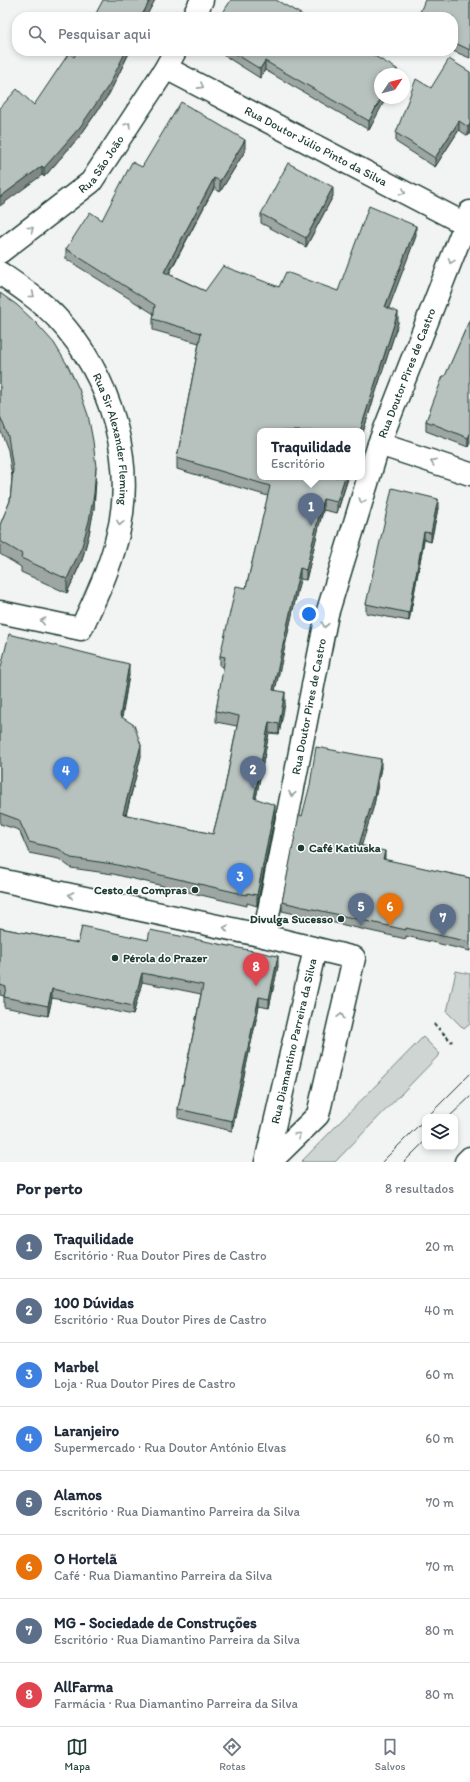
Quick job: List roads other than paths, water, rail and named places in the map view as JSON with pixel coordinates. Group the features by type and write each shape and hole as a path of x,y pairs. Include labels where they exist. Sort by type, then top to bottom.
{"street":[{"path":"196,12 202,0"},
{"name":"Rua Doutor Júlio Pinto da Silva","path":"171,59 468,218"},
{"name":"Rua São João","path":"0,252 91,182 171,59"},
{"name":"Rua Doutor Pires de Castro","path":"264,936 327,614 379,444 468,218"},
{"name":"Rua Sir Alexander Fleming","path":"0,273 34,297 56,318 75,340 92,366 105,392 115,421 121,450 123,481 122,511 117,541 108,570 81,629 0,612"},
{"path":"379,444 470,474"},
{"path":"0,880 264,936 315,949"},
{"name":"Rua Diamantino Parreira da Silva","path":"266,1162 315,949 354,958 318,1115 270,1162"},
{"path":"466,1162 470,1158"}],"tram line":[{"path":"430,1114 470,1074"},
{"path":"452,1114 470,1097"},
{"path":"382,1162 422,1122"},
{"path":"404,1162 422,1144"}],"place":[{"name":"Traquilidade","path":"311,526"},
{"name":"100 Dúvidas","path":"253,789"},
{"name":"Laranjeiro","path":"66,790"},
{"name":"Café Katiuska","path":"301,848"},
{"name":"Cesto de Compras","path":"195,890"},
{"name":"Marbel","path":"240,896"},
{"name":"Divulga Sucesso","path":"341,919"},
{"name":"Alamos","path":"361,926"},
{"name":"O Hortelã","path":"390,926"},
{"name":"MG - Sociedade de Construções","path":"443,937"},
{"name":"Pérola do Prazer","path":"115,958"},
{"name":"AllFarma","path":"256,986"}]}
